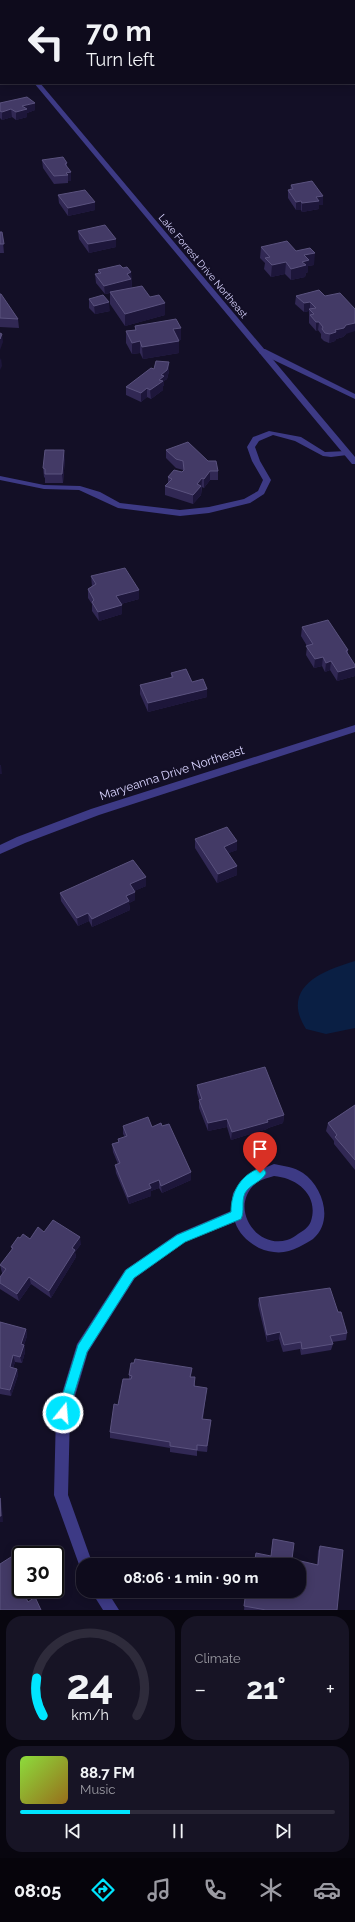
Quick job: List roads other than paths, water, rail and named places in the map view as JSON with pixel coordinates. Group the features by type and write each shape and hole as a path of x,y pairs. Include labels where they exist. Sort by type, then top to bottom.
{"street":[{"name":"Lake Forrest Drive Northeast","path":"38,84 355,462"},
{"path":"262,351 355,397"},
{"path":"0,478 44,487 80,488 98,494 118,505 180,513 209,510 247,501 261,492 267,480 256,461 251,447 256,439 272,433 298,439 323,454 331,455 347,453"},
{"name":"Maryeanna Drive Northeast","path":"0,850 21,840 95,812 355,728"},
{"path":"274,1170 288,1172 300,1178 310,1187 317,1199 319,1211 316,1223 310,1233 301,1242 289,1246 275,1247 262,1244 251,1237 242,1227 237,1215 237,1202 241,1190 249,1180 260,1173 274,1170"},
{"path":"84,1558 61,1495 63,1413 82,1349 130,1274 181,1238 237,1215"},
{"path":"103,1598 112,1610"}],"water":[{"path":"355,961 355,1028 326,1034 306,1029 299,1015 298,1002 301,992 308,983 318,976 329,970"}]}
